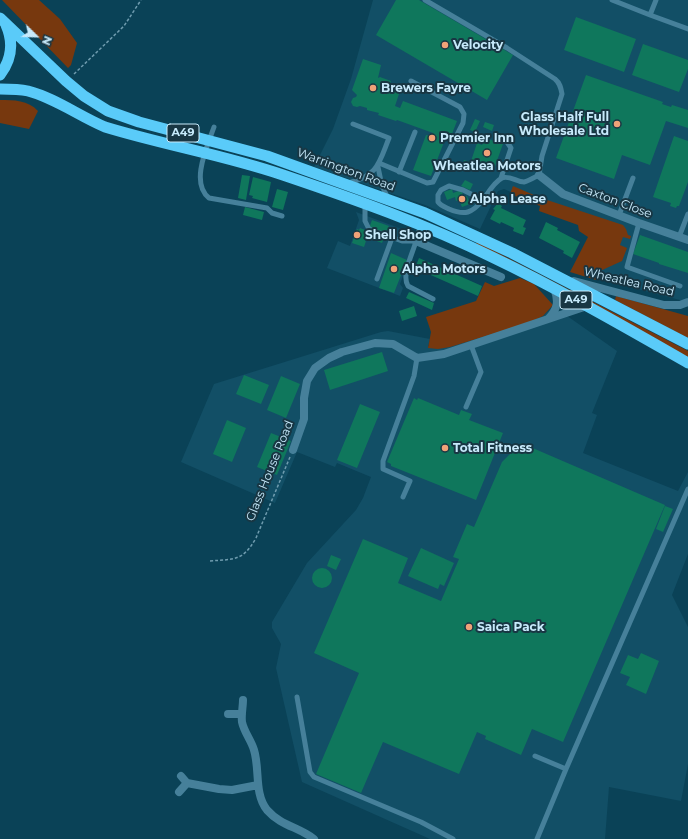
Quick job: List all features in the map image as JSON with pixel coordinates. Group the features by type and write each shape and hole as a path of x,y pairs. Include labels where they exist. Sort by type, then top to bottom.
{"highway":[{"name":"Warrington Road","path":"2,19 66,81 84,96 108,111 139,122 267,156 425,213 478,236 688,344"},
{"name":"A49","path":"0,75 8,63 12,48 9,32 2,19"},
{"name":"A49","path":"0,88 29,91 47,98 105,127 206,152 283,175 423,226 492,257 554,288 688,363"}],"street":[{"name":"Caxton Close","path":"539,175 563,194 620,215 639,224 688,240"},
{"path":"423,226 416,241 501,277"},
{"path":"488,282 492,273"},
{"name":"Wheatlea Road","path":"563,279 664,305 687,304"},
{"path":"548,320 553,314 558,303 554,288"},
{"path":"417,358 444,354 587,306"},
{"name":"Glass House Road","path":"293,450 304,419 304,398 307,381 310,374 321,362 342,352 375,343 393,344 417,358"},
{"path":"243,700 242,722 246,734 254,749 258,766 258,785 266,808 274,817 287,825 308,834 314,839"},
{"path":"228,714 242,714"},
{"path":"181,776 187,783 206,788 225,789 258,785"},
{"path":"179,792 187,783"}],"lane":[{"path":"425,0 507,48 559,82 562,94 542,156 539,175 525,182 507,177 502,178 494,185 483,200 469,212 456,212 438,202 441,190 449,186 463,190 483,200"},
{"path":"612,0 688,29"},
{"path":"650,15 656,0"},
{"path":"379,165 427,183 433,182 464,120 464,114 460,107 411,81"},
{"path":"353,124 389,138 379,165 382,186 388,199"},
{"path":"214,127 200,171 201,187 204,194 209,198 267,208 272,213 282,216"},
{"path":"399,172 415,132"},
{"path":"500,139 507,142 510,148 502,178"},
{"path":"345,184 362,179 379,165"},
{"path":"620,215 633,178"},
{"path":"365,204 365,221 369,229 402,241 416,241 406,272 406,283 408,286 433,299"},
{"path":"679,237 688,214"},
{"path":"639,224 627,267 680,286"},
{"path":"377,279 392,238"},
{"path":"466,407 481,372 471,345"},
{"path":"403,498 410,481 383,469 383,461 414,376 417,358"},
{"path":"536,839 688,489"},
{"path":"297,697 310,772 314,777 421,822 453,839"},
{"path":"535,756 566,769"}],"path":[{"path":"66,81 124,26 141,0"},
{"name":"Glass House Road","path":"210,561 235,558 244,555 250,548 256,538 293,450"}],"shaded area":[{"path":"2,0 39,0 60,19 77,43 71,65 68,68"},
{"path":"373,0 688,0 688,307 680,300 591,277 600,234 539,204 504,189 498,191 480,229 425,205 314,167 333,129 351,79"},
{"path":"0,100 25,103 34,107 38,111 29,129 0,123"},
{"path":"513,186 541,198 623,225 628,235 631,236 630,239 623,237 620,245 627,248 622,261 600,271 596,280 570,272 588,237 579,231 578,225 539,211 540,206 510,194"},
{"path":"356,212 418,235 400,284 403,288 400,296 327,268 338,241 350,246 359,220"},
{"path":"477,242 688,351 688,360 475,246"},
{"path":"520,278 534,284 553,305 543,316 528,323 450,347 438,349 428,348 431,332 426,317 476,301 485,282 494,286"},
{"path":"616,296 688,316 688,338 615,300"},
{"path":"553,306 617,351 592,413 597,415 583,453 678,491 688,472 688,554 672,595 688,627 688,764 681,801 609,787 605,839 430,839 302,782 276,668 281,644 272,628 272,622 307,563 356,510 363,498 371,477 337,463 335,467 297,452 275,503 181,462 214,384 381,332 388,331 430,339 428,347 543,316"}],"building":[{"name":"Velocity","path":"396,0 419,0 513,55 487,100 376,35"},
{"path":"576,17 636,39 624,72 564,50"},
{"path":"643,44 688,60 688,69 679,92 632,75"},
{"path":"363,59 381,65 378,78 380,77 391,81 389,87 400,91 395,106 400,108 403,101 457,121 450,139 441,135 439,140 444,142 431,176 413,170 426,135 431,136 433,133 378,115 379,113 367,110 367,108 353,106 351,102 357,95 352,90"},
{"name":"Glass Half Full Wholesale Ltd","path":"586,75 663,102 662,104 671,107 672,105 688,110 688,128 666,121 650,165 622,155 614,179 556,158"},
{"path":"475,119 480,121 475,132 470,130"},
{"path":"485,122 494,125 492,131 483,127"},
{"path":"674,136 688,141 688,182 679,206 676,208 670,206 671,203 653,197"},
{"name":"Wheatlea Motors","path":"485,138 503,144 494,169 471,161 477,143 482,145"},
{"path":"464,160 471,162 469,169 462,166"},
{"path":"242,175 250,176 246,200 238,198"},
{"path":"253,177 271,182 267,202 252,198 253,196 249,195"},
{"path":"465,180 473,184 470,190 461,186"},
{"path":"277,189 288,192 283,210 272,207"},
{"name":"Alpha Lease","path":"452,189 453,193 461,190 464,197 467,196 470,204 462,207 459,200 456,201 455,197 447,200 444,192"},
{"path":"498,203 502,206 501,208 526,220 523,227 526,228 523,235 513,231 514,228 490,219 495,210 493,209"},
{"path":"245,207 264,212 262,220 243,215"},
{"path":"372,220 389,226 382,243 366,237 364,247 352,243 357,229 359,230 360,228 368,231"},
{"path":"546,222 558,228 557,230 580,242 572,258 563,253 564,251 539,238"},
{"path":"640,235 688,252 688,273 633,254"},
{"name":"Alpha Motors","path":"391,253 407,260 394,293 379,288"},
{"path":"419,258 482,286 478,296 415,268"},
{"path":"409,292 434,303 432,310 406,298"},
{"path":"414,306 417,316 402,321 399,311"},
{"path":"382,352 388,371 330,390 324,370"},
{"path":"244,375 269,385 261,404 236,394"},
{"path":"281,376 300,384 286,418 267,410"},
{"name":"Total Fitness","path":"414,398 417,400 418,398 459,415 461,410 472,414 469,420 503,433 476,500 391,466 391,464 387,462"},
{"path":"360,404 380,412 357,468 337,460"},
{"path":"227,420 246,428 232,462 213,454"},
{"path":"271,433 291,441 277,475 257,467"},
{"name":"Saica Pack","path":"521,443 665,505 563,742 532,729 521,755 485,739 486,736 477,732 459,774 383,742 361,793 316,774 359,673 314,653 363,539 408,558 398,583 441,601 459,559 453,557 467,524 474,527 502,462"},
{"path":"665,506 673,509 663,532 656,529"},
{"path":"421,548 454,563 444,586 440,584 438,589 408,576"},
{"path":"331,555 341,559 336,570 327,566"},
{"path":"322,568 329,571 332,578 329,585 322,588 315,585 312,578 315,571"},
{"path":"641,653 659,661 646,694 626,685 630,677 620,673 628,655 638,659"}],"place":[{"name":"Velocity","path":"445,45"},
{"name":"Brewers Fayre","path":"373,88"},
{"name":"Glass Half Full Wholesale Ltd","path":"617,124"},
{"name":"Premier Inn","path":"432,138"},
{"name":"Wheatlea Motors","path":"487,153"},
{"name":"Alpha Lease","path":"462,199"},
{"name":"Shell Shop","path":"357,235"},
{"name":"Alpha Motors","path":"394,269"},
{"name":"Total Fitness","path":"445,448"},
{"name":"Saica Pack","path":"469,627"}]}
